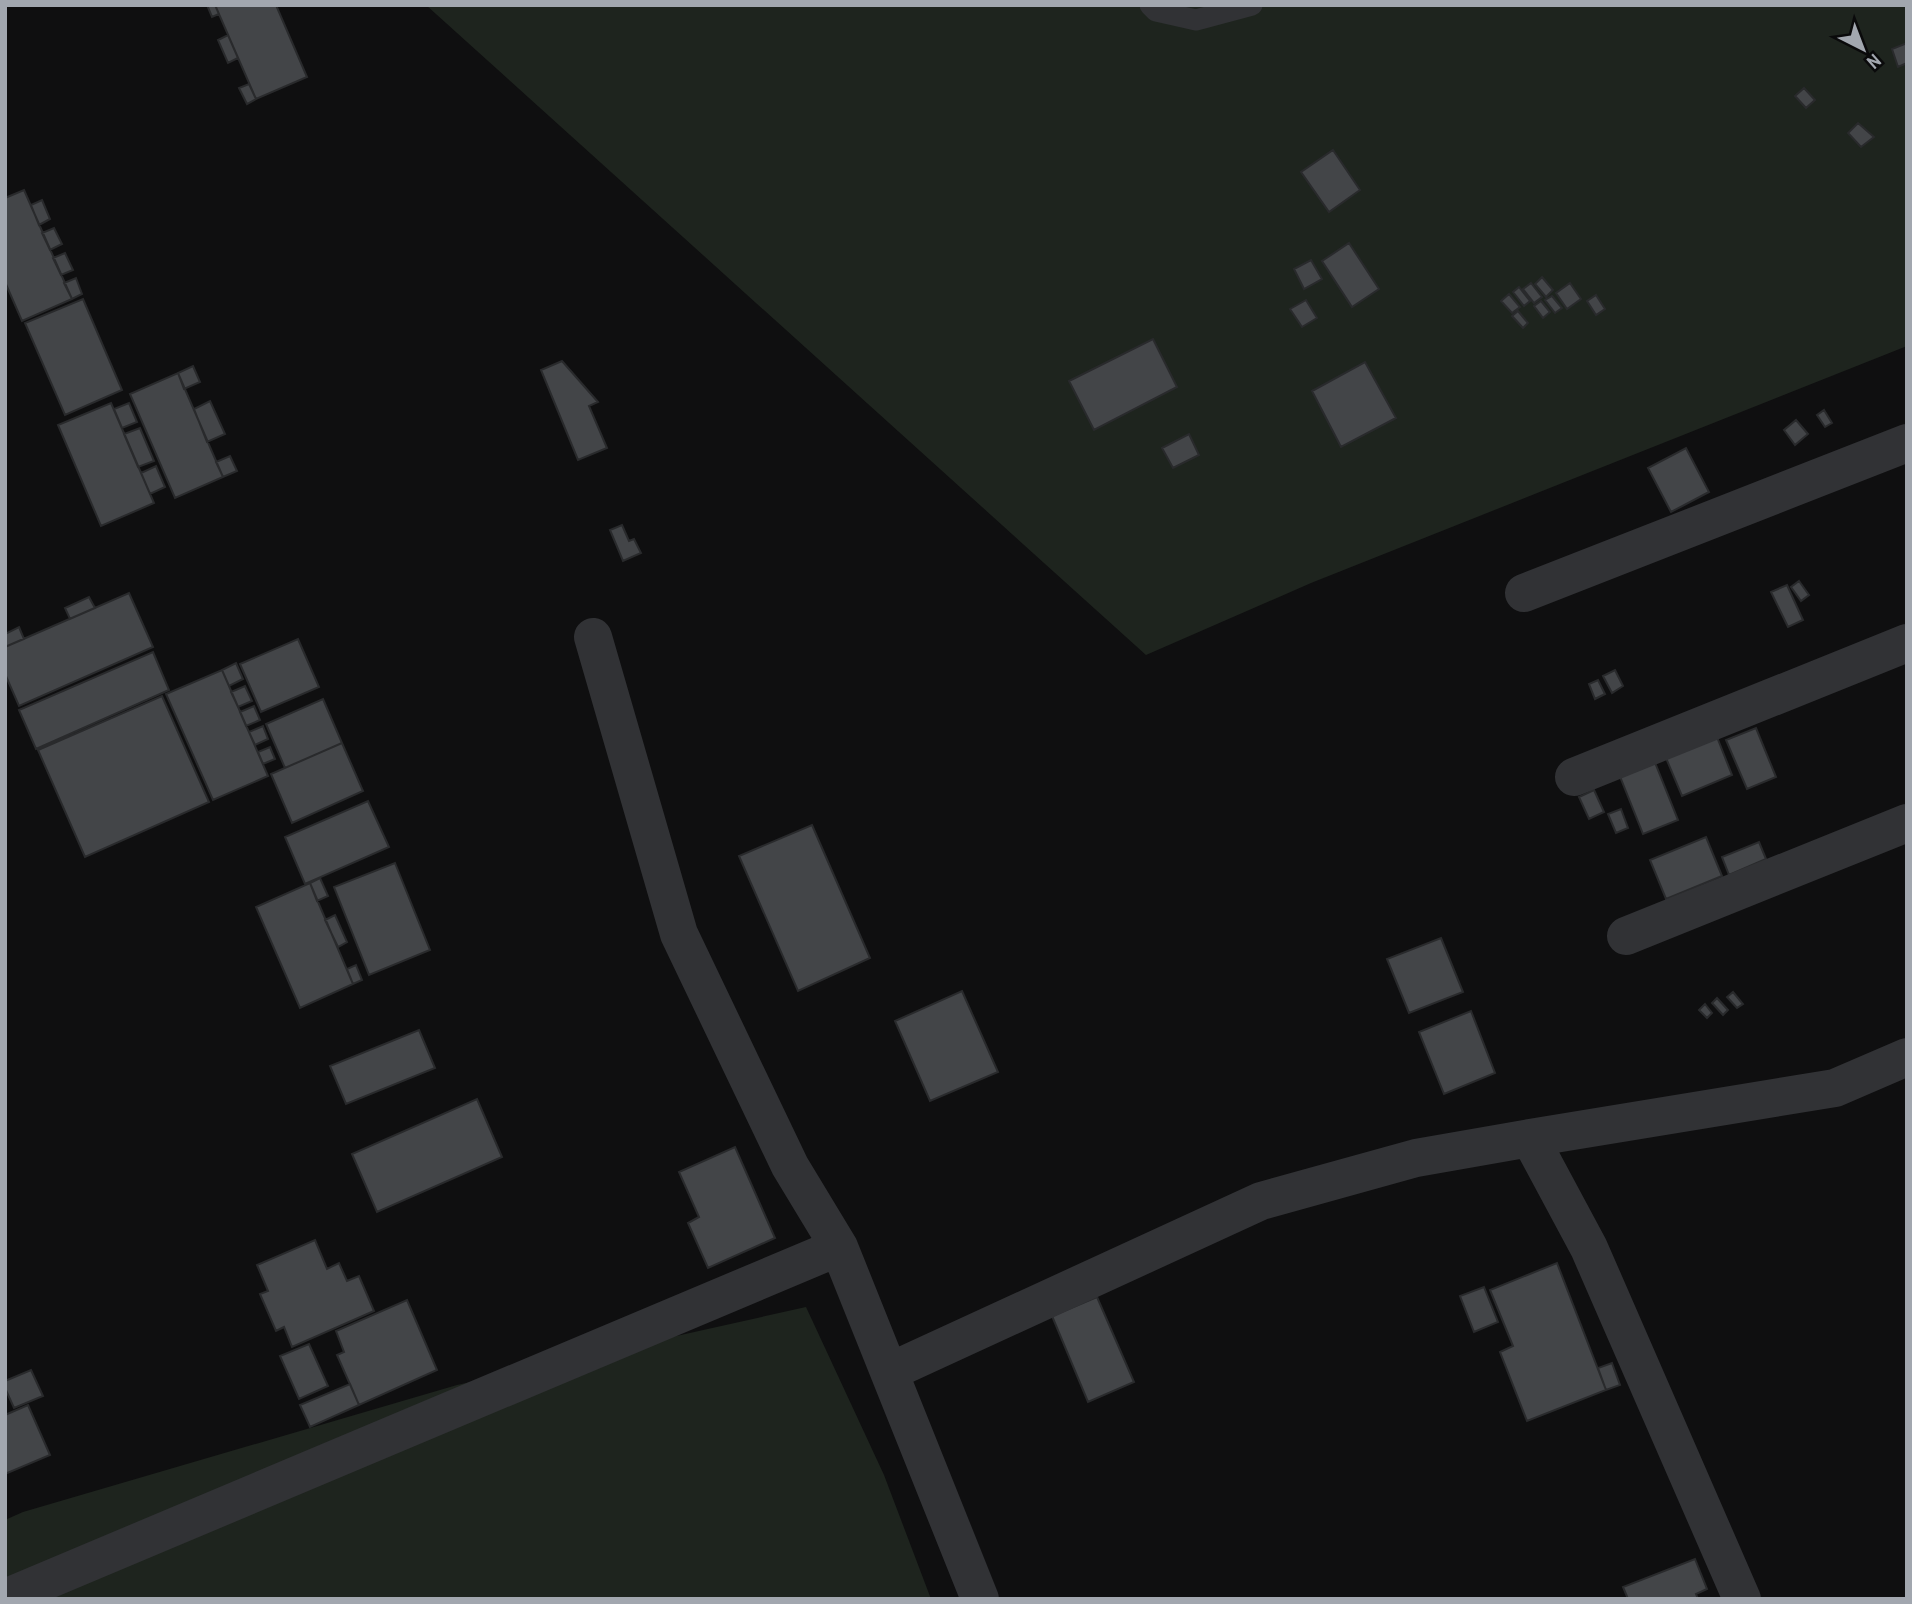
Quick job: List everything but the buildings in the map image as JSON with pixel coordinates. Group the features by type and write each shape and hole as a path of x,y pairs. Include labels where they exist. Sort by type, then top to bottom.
{"street":[{"path":"1524,593 1907,443"},
{"path":"593,637 679,934 790,1166 839,1247 980,1599"},
{"path":"1574,777 1907,643"},
{"path":"1626,936 1907,823"},
{"path":"889,1372 1261,1201 1416,1158 1835,1088 1907,1057"},
{"path":"1530,1138 1589,1248 1742,1599"},
{"path":"5,1598 77,1584 839,1247"}],"lane":[{"path":"1150,5 1156,11 1196,20 1252,5"}],"shaded area":[{"path":"426,5 1907,5 1907,346 1311,583 1146,655"},
{"path":"806,1307 884,1475 931,1599 5,1599 5,1520 23,1512 457,1385"}]}
